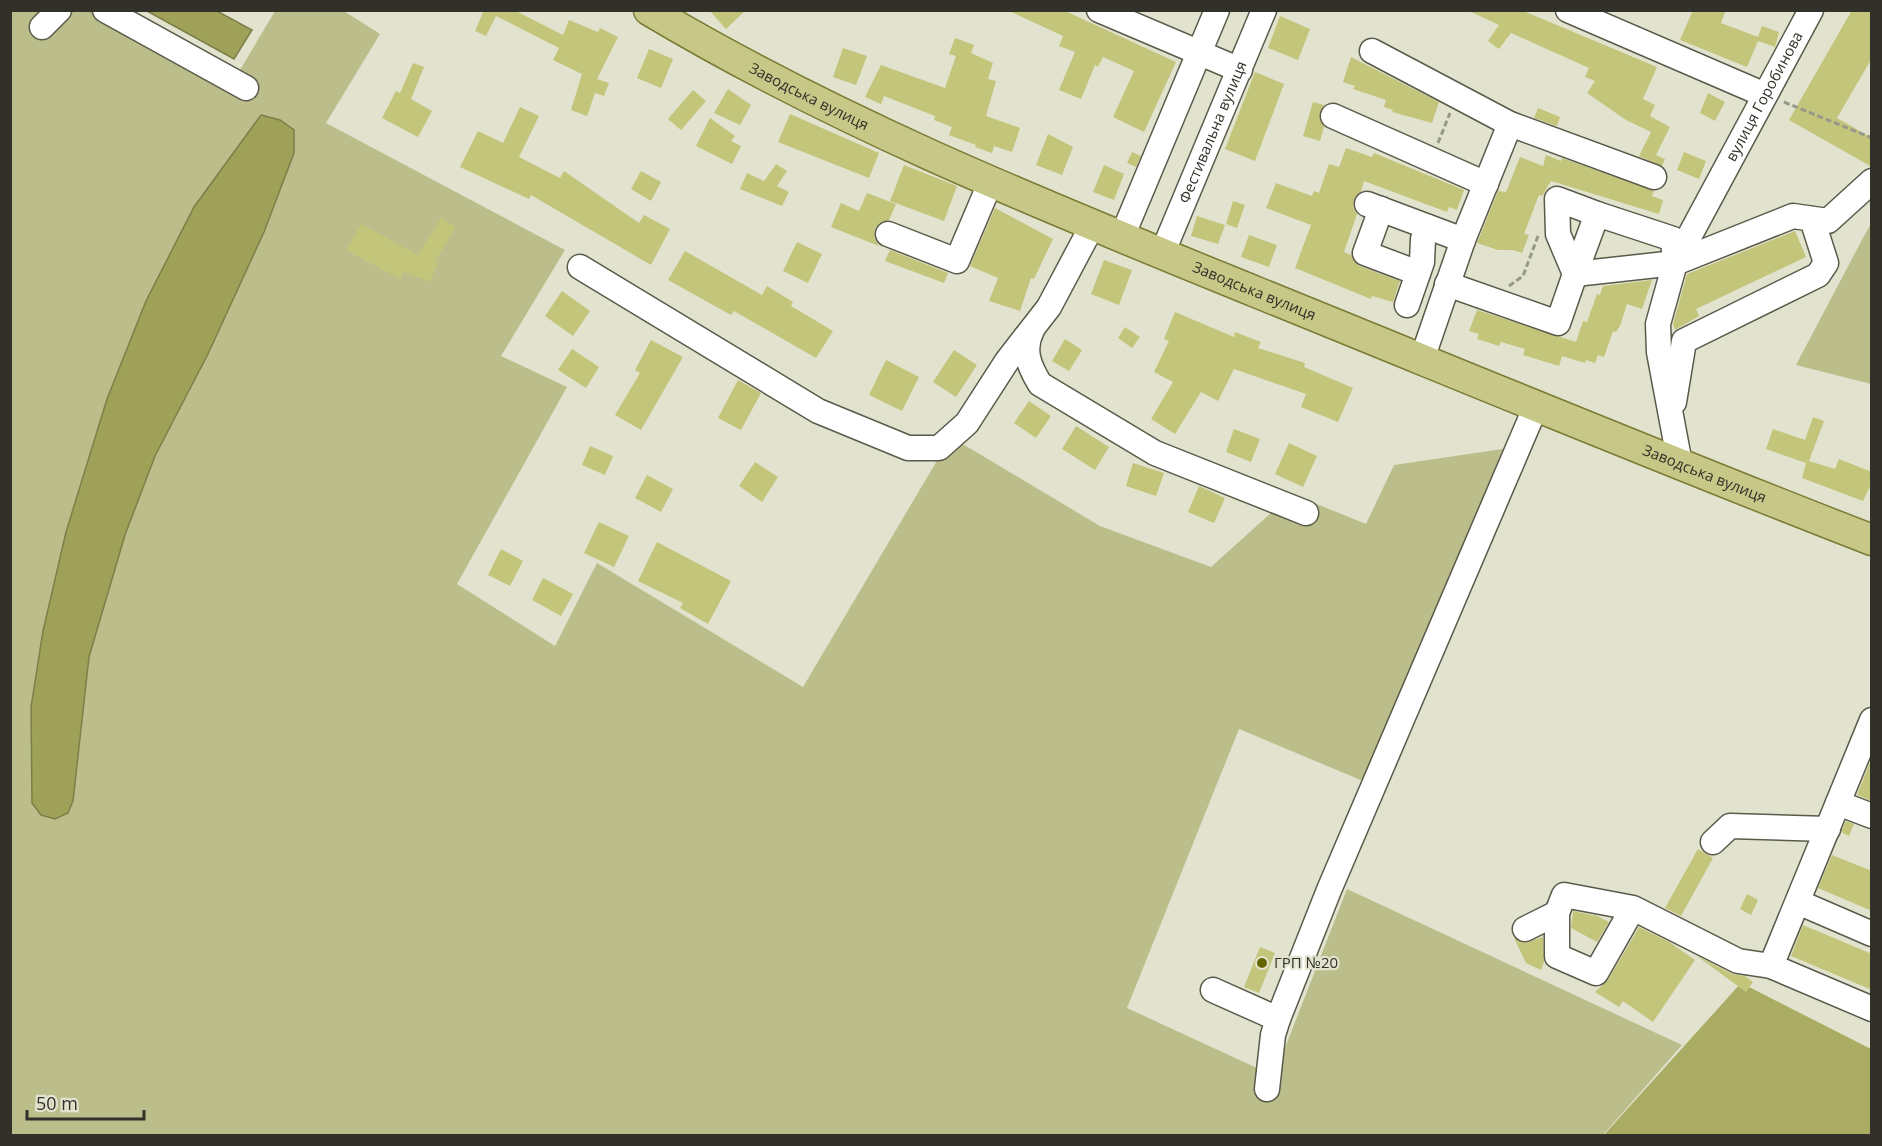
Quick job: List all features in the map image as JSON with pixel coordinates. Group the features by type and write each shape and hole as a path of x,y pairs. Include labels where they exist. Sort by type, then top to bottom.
{"main road":[{"name":"Заводська вулиця","path":"649,10 717,51 904,143 1092,226 1872,540"}],"street":[{"path":"105,10 246,88"},
{"path":"1099,10 1240,70"},
{"path":"1121,238 1217,10"},
{"name":"Фестивальна вулиця","path":"1162,254 1264,10"},
{"path":"1568,10 1765,95"},
{"name":"вулиця Горобинова","path":"1680,464 1659,352 1658,324 1675,263 1811,10"},
{"path":"1372,51 1510,124 1654,177"},
{"path":"1333,116 1486,184"},
{"path":"1422,359 1463,240 1510,124"},
{"path":"888,234 957,261 991,181"},
{"path":"1575,274 1675,263 1793,216 1828,221 1872,182"},
{"path":"1575,274 1546,230 1557,200 1673,239 1675,263"},
{"path":"1418,273 1365,253 1374,206 1463,240"},
{"path":"1447,284 1558,322 1597,214"},
{"path":"1671,419 1684,341 1818,274 1822,269 1826,263 1812,219"},
{"path":"580,267 818,411 908,448 939,448 968,423 1049,307 1092,226"},
{"path":"1407,305 1422,262 1423,239 1428,227"},
{"path":"1034,326 1026,348 1029,366 1040,384 1155,453 1306,513"},
{"path":"1267,1089 1273,1035 1278,1019 1329,890 1536,406"},
{"path":"1771,966 1872,720"},
{"path":"1838,803 1871,818"},
{"path":"1713,842 1730,826 1828,828"},
{"path":"1633,908 1596,974 1557,956 1557,913 1564,896 1633,908 1738,961 1771,966 1872,1009"},
{"path":"1798,902 1872,934"},
{"path":"1525,929 1557,913"},
{"path":"1213,990 1278,1019"}],"path":[{"path":"1765,95 1872,138"},
{"path":"1431,159 1458,96"},
{"path":"1490,299 1523,276 1546,230"}],"shaded area":[{"path":"10,11 119,11 237,75 275,11 344,11 380,34 326,123 565,250 501,356 567,387 457,584 555,646 597,563 803,687 951,437 1100,526 1211,567 1292,494 1366,524 1394,465 1516,447 1382,789 1239,729 1127,1008 1274,1076 1347,889 1682,1045 1603,1135 11,1135","holes":["261,116 155,456 125,535 89,657 73,801 31,707 43,631 66,532 107,399 146,301 194,207"]},
{"path":"147,11 217,11 252,30 234,59"},
{"path":"261,115 280,120 294,130 294,153 264,232 208,354 155,456 125,535 89,657 73,801 68,813 55,819 41,815 32,803 31,707 43,631 66,532 107,399 146,301 194,207"},
{"path":"1871,224 1871,384 1796,365"},
{"path":"1741,983 1871,1049 1871,1135 1603,1136"}],"building":[{"path":"484,10 514,10 563,35 569,20 598,32 600,28 618,37 597,79 609,83 604,96 595,93 587,116 571,110 582,74 553,60 559,48 496,16 486,36 475,31"},
{"path":"709,10 746,10 726,29"},
{"path":"1007,10 1063,10 1176,62 1144,132 1113,117 1134,71 1103,57 1098,67 1095,65 1081,99 1059,90 1075,52 1059,46 1063,36"},
{"path":"1467,10 1521,10 1657,67 1643,99 1655,105 1650,116 1670,127 1656,155 1665,159 1662,166 1639,156 1651,132 1626,120 1587,93 1595,81 1585,77 1589,68 1511,33 1499,49 1488,41 1499,25"},
{"path":"1693,10 1726,10 1721,23 1758,37 1762,26 1779,32 1775,47 1758,41 1747,67 1680,40"},
{"path":"1852,10 1872,10 1872,58 1837,118 1872,138 1872,167 1789,120"},
{"path":"1280,16 1310,29 1298,60 1268,48"},
{"path":"955,38 974,45 971,53 993,63 988,79 996,81 986,116 1020,128 1012,152 994,146 992,153 975,147 976,145 949,135 952,127 934,120 935,116 884,96 881,104 865,97 881,65 945,88 956,56 949,54"},
{"path":"843,48 867,56 856,85 833,77"},
{"path":"649,49 673,59 661,88 637,78"},
{"path":"1351,57 1439,102 1432,123 1392,112 1393,110 1384,107 1386,100 1353,89 1355,86 1343,82"},
{"path":"413,63 424,67 411,99 432,111 418,137 382,118 396,91 400,93"},
{"path":"1255,72 1284,84 1255,161 1225,149"},
{"path":"728,89 751,105 740,125 714,113"},
{"path":"693,90 706,101 681,130 668,119"},
{"path":"1708,93 1725,102 1715,121 1700,113"},
{"path":"1313,102 1324,105 1319,117 1324,127 1320,141 1303,136"},
{"path":"520,107 539,116 519,157 560,178 564,171 639,223 644,215 670,229 651,265 531,195 529,199 460,167 478,131 503,143"},
{"path":"1538,108 1560,117 1557,126 1534,118"},
{"path":"790,114 879,153 869,178 778,142"},
{"path":"710,118 735,136 731,141 741,146 732,164 696,146"},
{"path":"1048,134 1073,147 1062,175 1036,165"},
{"path":"1346,148 1372,157 1374,153 1464,190 1457,210 1449,207 1447,212 1364,181 1361,192 1354,200 1353,207 1357,214 1344,252 1351,255 1359,266 1400,281 1393,302 1372,296 1371,299 1295,268 1311,225 1266,208 1276,183 1312,196 1314,191 1319,193 1329,164 1339,167"},
{"path":"1132,152 1141,156 1136,167 1127,163"},
{"path":"1684,152 1706,161 1699,179 1677,170"},
{"path":"1546,155 1561,161 1562,158 1654,191 1652,196 1663,200 1659,214 1551,181 1542,196 1539,195 1524,234 1529,235 1522,253 1513,250 1498,250 1477,243 1498,191 1506,192 1520,157 1543,166"},
{"path":"776,164 787,171 777,186 789,192 782,206 740,189 747,173 764,181"},
{"path":"904,165 957,186 944,221 890,201"},
{"path":"1104,165 1124,174 1114,200 1093,192"},
{"path":"641,171 661,182 651,201 631,189"},
{"path":"867,193 896,204 889,220 880,223 875,228 874,237 879,246 831,227 841,203 859,211"},
{"path":"1233,201 1245,205 1237,228 1226,224"},
{"path":"995,208 1053,239 1034,279 1031,278 1020,311 989,301 998,278 970,266"},
{"path":"1197,216 1225,225 1218,244 1191,236"},
{"path":"441,218 456,227 435,262 438,263 430,282 404,272 400,279 346,250 361,224 418,255"},
{"path":"1795,231 1806,257 1696,309 1699,316 1675,330 1673,324 1687,274"},
{"path":"1249,235 1277,245 1269,267 1241,257"},
{"path":"797,242 822,254 808,283 783,271"},
{"path":"890,250 948,273 944,283 885,261"},
{"path":"685,251 762,295 767,286 793,302 791,306 833,331 816,358 734,311 731,315 668,280"},
{"path":"1104,260 1132,270 1119,305 1091,294"},
{"path":"1652,280 1642,309 1627,304 1620,326 1616,332 1613,331 1604,357 1598,355 1595,363 1586,360 1585,363 1562,356 1559,366 1523,355 1525,349 1501,342 1499,346 1477,339 1479,334 1469,331 1477,310 1576,342 1583,321 1587,322 1597,294 1600,295 1603,286"},
{"path":"562,291 590,311 573,336 545,316"},
{"path":"1175,312 1234,337 1235,332 1261,342 1258,348 1305,363 1304,367 1353,388 1338,422 1301,407 1306,394 1234,369 1218,401 1201,392 1175,434 1151,419 1173,382 1154,372 1169,341 1164,339"},
{"path":"1125,327 1140,337 1132,348 1118,338"},
{"path":"1065,339 1082,350 1069,371 1052,361"},
{"path":"651,340 683,357 641,430 615,415 640,373 635,370"},
{"path":"572,349 599,367 586,388 558,370"},
{"path":"954,350 977,365 956,397 933,382"},
{"path":"886,360 919,377 902,411 869,395"},
{"path":"738,380 761,393 741,430 718,418"},
{"path":"1029,401 1051,416 1036,438 1014,423"},
{"path":"1813,417 1824,421 1809,461 1835,469 1839,459 1872,472 1872,482 1863,501 1802,478 1806,463 1766,449 1773,429 1805,440"},
{"path":"1076,426 1109,447 1095,470 1062,449"},
{"path":"1234,429 1260,439 1251,462 1226,452"},
{"path":"1289,443 1317,456 1303,487 1275,474"},
{"path":"590,446 613,456 605,475 582,465"},
{"path":"755,462 778,477 762,502 739,486"},
{"path":"1133,463 1164,473 1156,496 1126,486"},
{"path":"647,475 673,489 661,512 635,498"},
{"path":"1199,486 1225,498 1214,523 1188,512"},
{"path":"599,522 629,536 614,567 584,553"},
{"path":"657,542 731,581 708,624 680,608 683,603 638,581"},
{"path":"501,549 523,561 510,586 488,575"},
{"path":"543,578 573,594 561,616 532,600"},
{"path":"1872,760 1872,801 1857,795"},
{"path":"1846,821 1854,824 1849,836 1841,832"},
{"path":"1698,849 1713,858 1681,916 1665,908"},
{"path":"1832,855 1872,871 1872,911 1818,888"},
{"path":"1747,894 1758,900 1751,915 1740,909"},
{"path":"1573,911 1597,916 1609,922 1597,942 1571,928"},
{"path":"1803,925 1872,954 1872,990 1791,956"},
{"path":"1639,927 1669,942 1695,960 1653,1022 1623,1001 1619,1007 1595,992 1608,980"},
{"path":"1543,937 1544,962 1541,970 1526,963 1514,938 1525,943"},
{"name":"ГРП №20","path":"1260,947 1275,953 1259,993 1244,987"},
{"path":"1697,956 1732,974 1745,976 1753,982 1746,992"}],"place":[{"name":"ГРП №20","path":"1262,963"}]}
